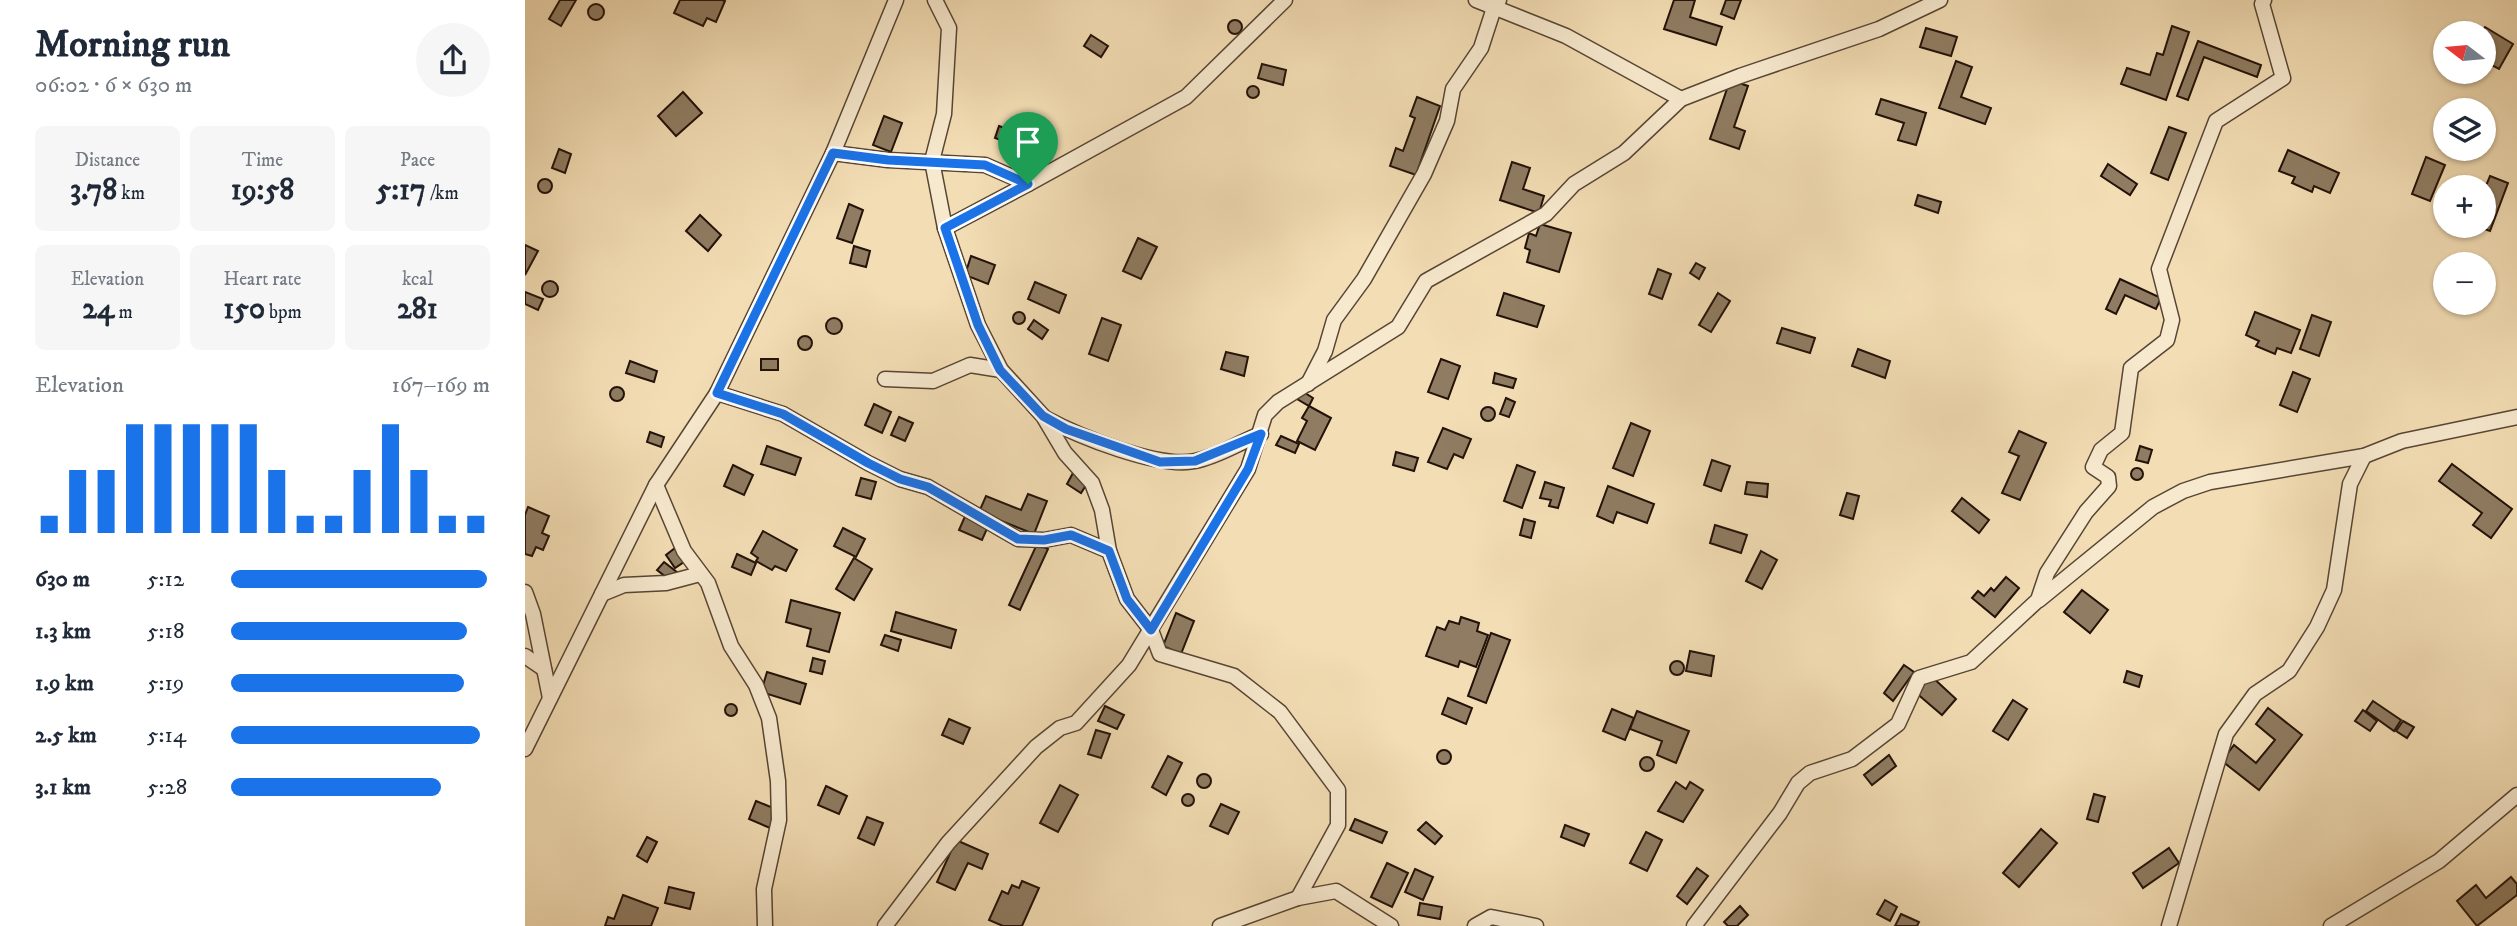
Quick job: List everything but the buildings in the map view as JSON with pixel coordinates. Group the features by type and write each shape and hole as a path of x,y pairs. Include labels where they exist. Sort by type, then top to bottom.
{"street":[{"path":"525,749 656,485 717,393 833,153 896,0"},
{"path":"935,0 949,28 944,114 932,161 945,228 978,325 1000,370 1043,416 1065,453 1091,483 1102,510 1109,551 1127,599 1151,630 1160,654 1234,676 1280,712 1338,790 1338,825 1298,898"},
{"path":"945,228 1186,97 1285,0"},
{"path":"1476,0 1496,4 1566,36 1681,99"},
{"path":"885,926 976,812 1036,747 1060,728 1076,723 1129,665 1248,469 1265,415 1278,402 1398,327 1426,281 1546,214 1574,184 1623,153 1681,99 1879,29 1940,0"},
{"path":"2038,600 2047,573 2086,512 2109,486 2108,477 2094,467 2101,450 2122,433 2131,368 2167,340 2172,320 2159,269 2216,121 2283,78 2262,4 2264,0"},
{"path":"1307,385 1325,351 1335,320 1364,279 1424,174 1447,121 1453,89 1481,48 1496,4"},
{"path":"833,153 888,160 985,165 1028,184"},
{"path":"885,379 933,381 970,365 1000,370"},
{"path":"717,393 783,414 868,463 900,479 928,487 1018,539 1044,540 1071,535 1109,551"},
{"path":"1043,416 1066,429 1160,462 1195,461 1261,434"},
{"path":"1694,926 1780,813 1798,783 1810,773 1852,759 1898,724 1919,678 1971,662 2038,600 2153,507 2183,491 2210,482 2364,456 2402,441 2517,416"},
{"path":"2169,926 2226,734 2255,694 2289,671 2317,627 2334,590 2350,484 2364,456"},
{"path":"656,485 684,551 708,583 731,646 756,685 769,718 778,781 779,820 764,889 765,926"},
{"path":"602,594 624,585 666,583 699,574"},
{"path":"525,592 533,614 550,698"},
{"path":"525,656 544,669"},
{"path":"2331,926 2439,862 2517,795"},
{"path":"1220,926 1298,898 1336,891 1391,926"},
{"path":"1475,926 1491,918 1536,926"}],"route":[{"path":"833,153 888,160 985,165 1028,184 945,228 978,325 1000,370 1043,416 1066,429 1160,462 1195,461 1261,434 1248,469 1151,630 1127,599 1109,551 1071,535 1044,540 1018,539 928,487 900,479 868,463 783,414 717,393 833,153"}]}
